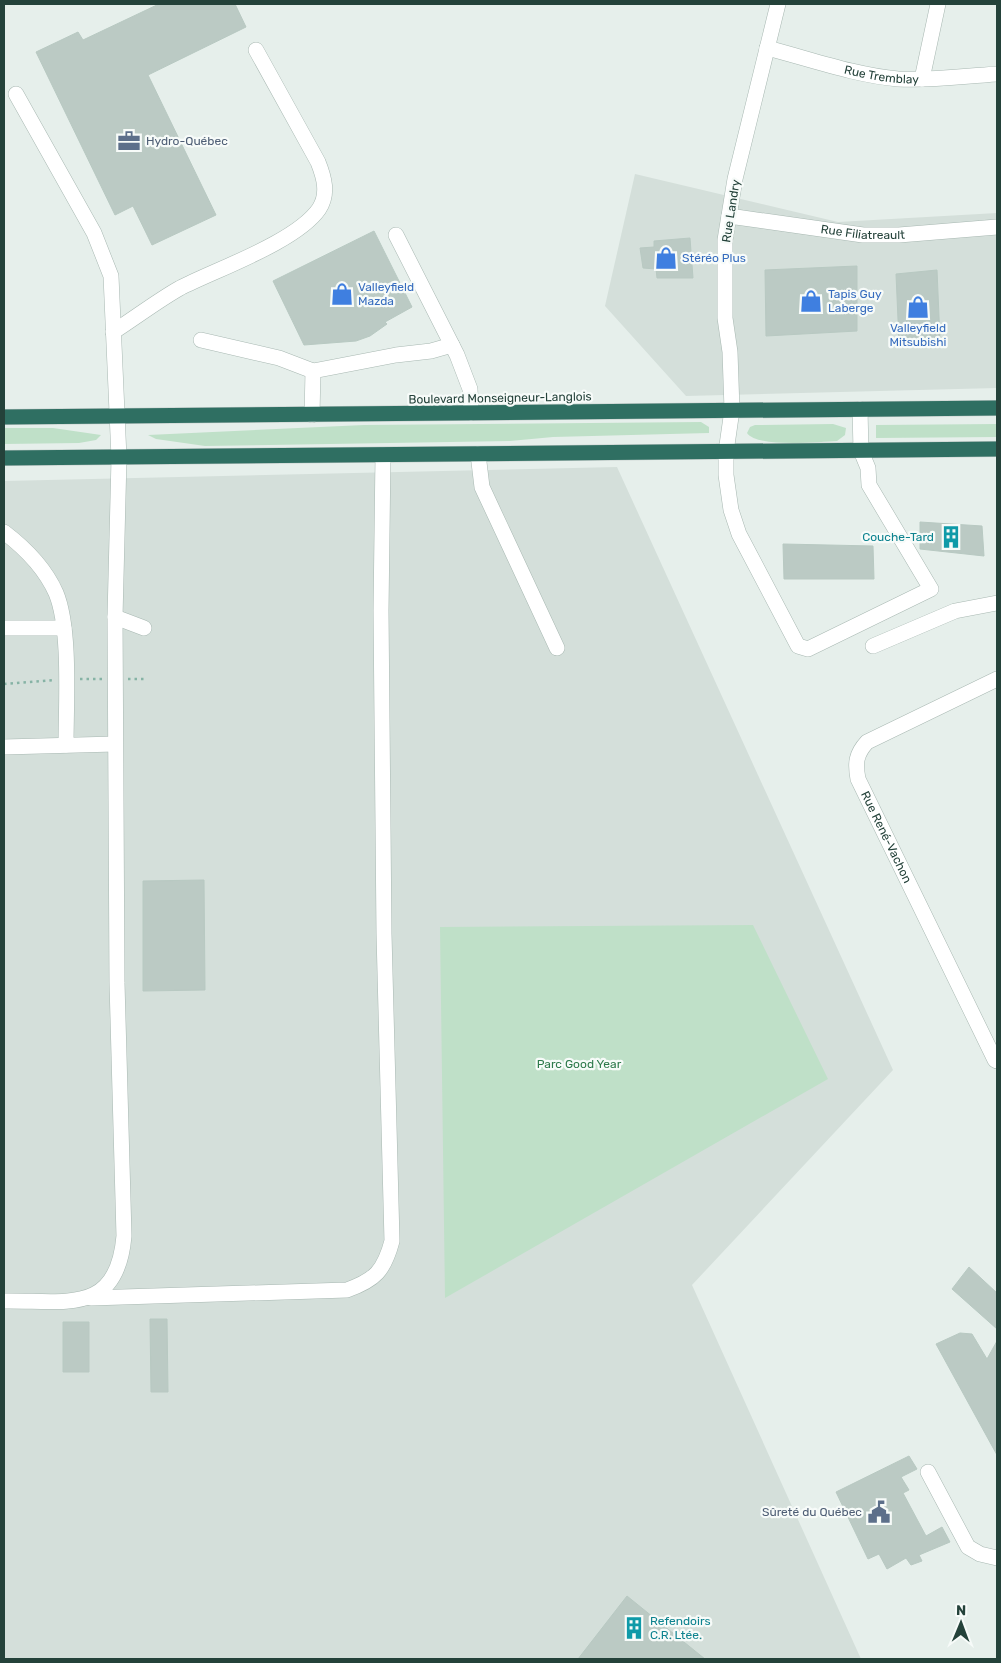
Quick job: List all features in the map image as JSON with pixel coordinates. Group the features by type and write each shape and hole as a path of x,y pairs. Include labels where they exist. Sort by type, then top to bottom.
{"highway":[{"name":"Boulevard Monseigneur-Langlois","path":"4,417 997,408"},
{"path":"4,458 997,449"}],"street":[{"name":"Rue Landry","path":"778,4 735,179 725,240 725,318 730,352 732,410 726,452 726,475 731,510 738,534 798,646 808,649 931,590 869,485 868,468 861,451"},
{"path":"922,79 938,4"},
{"name":"Rue Tremblay","path":"767,48 869,74 898,79 997,74"},
{"path":"113,332 178,290 283,238 319,209 325,194 325,180 318,162 256,50"},
{"path":"16,94 94,233 111,276 118,416 115,744 117,983 124,1236 121,1262 113,1280 98,1293 88,1298"},
{"name":"Rue Filiatreault","path":"729,216 863,235 997,227"},
{"path":"396,235 452,345 470,389 471,413"},
{"path":"201,340 279,358 313,371 396,354 432,351 452,345"},
{"path":"312,415 313,371"},
{"path":"860,409 861,451"},
{"path":"478,454 482,487 558,648"},
{"path":"4,1301 347,1290 367,1283 379,1272 387,1260 392,1241 384,924 381,611 383,455"},
{"path":"4,532 27,552 49,579 61,608 64,628 66,745"},
{"path":"873,646 955,611 997,603"},
{"path":"115,617 144,628"},
{"path":"4,628 64,628"},
{"name":"Rue René-Vachon","path":"997,679 867,742 860,750 855,764 858,779 990,1051 997,1061"},
{"path":"4,747 115,744"},
{"path":"928,1472 968,1547 980,1554 997,1558"}],"shaded area":[{"path":"635,174 838,222 997,213 997,388 686,396 605,306"},
{"path":"617,467 893,1070 692,1285 861,1659 4,1659 4,481"}],"green space":[{"path":"701,422 709,427 709,433 553,437 510,441 205,446 156,439 148,435 364,425"},
{"path":"833,424 846,428 845,435 837,441 789,443 763,441 753,438 747,433 750,427 755,425"},
{"path":"997,424 997,437 876,438 876,425"},
{"path":"4,428 53,428 101,435 96,440 79,443 4,444"},
{"name":"Parc Good Year","path":"753,925 828,1079 445,1298 440,927"}],"building":[{"name":"Hydro-Québec","path":"159,4 235,4 246,27 148,75 216,215 152,245 133,206 115,215 36,52 78,32 83,40"},
{"name":"Valleyfield Mazda","path":"374,231 412,307 385,322 387,324 370,336 356,341 304,345 273,281"},
{"name":"Stéréo Plus","path":"690,238 693,278 657,278 656,269 643,268 640,248 654,247 654,241"},
{"name":"Tapis Guy Laberge","path":"857,266 857,331 766,336 765,270"},
{"name":"Valleyfield Mitsubishi","path":"937,270 940,340 899,342 896,274"},
{"name":"Couche-Tard","path":"920,522 982,526 984,556 920,549"},
{"name":"Couche-Tard","path":"783,544 873,546 874,579 784,579"},
{"path":"204,880 205,990 143,991 143,881"},
{"path":"969,1267 997,1293 997,1329 952,1289"},
{"path":"150,1319 167,1319 168,1392 151,1392"},
{"path":"63,1322 89,1322 89,1372 63,1372"},
{"path":"960,1333 972,1334 987,1359 997,1341 997,1455 936,1344"},
{"name":"Sûreté du Québec","path":"909,1456 917,1469 901,1477 909,1490 903,1493 926,1536 942,1527 950,1542 919,1555 922,1561 911,1565 906,1558 887,1569 879,1554 868,1559 836,1492"},
{"name":"Refendoirs C.R. Ltée.","path":"627,1596 705,1659 578,1659"}],"place":[{"name":"Hydro-Québec","path":"129,141"},
{"name":"Stéréo Plus","path":"666,258"},
{"name":"Valleyfield Mazda","path":"342,294"},
{"name":"Tapis Guy Laberge","path":"811,301"},
{"name":"Valleyfield Mitsubishi","path":"918,307"},
{"name":"Couche-Tard","path":"951,537"},
{"name":"Sûreté du Québec","path":"879,1512"},
{"name":"Refendoirs C.R. Ltée.","path":"634,1628"}]}
